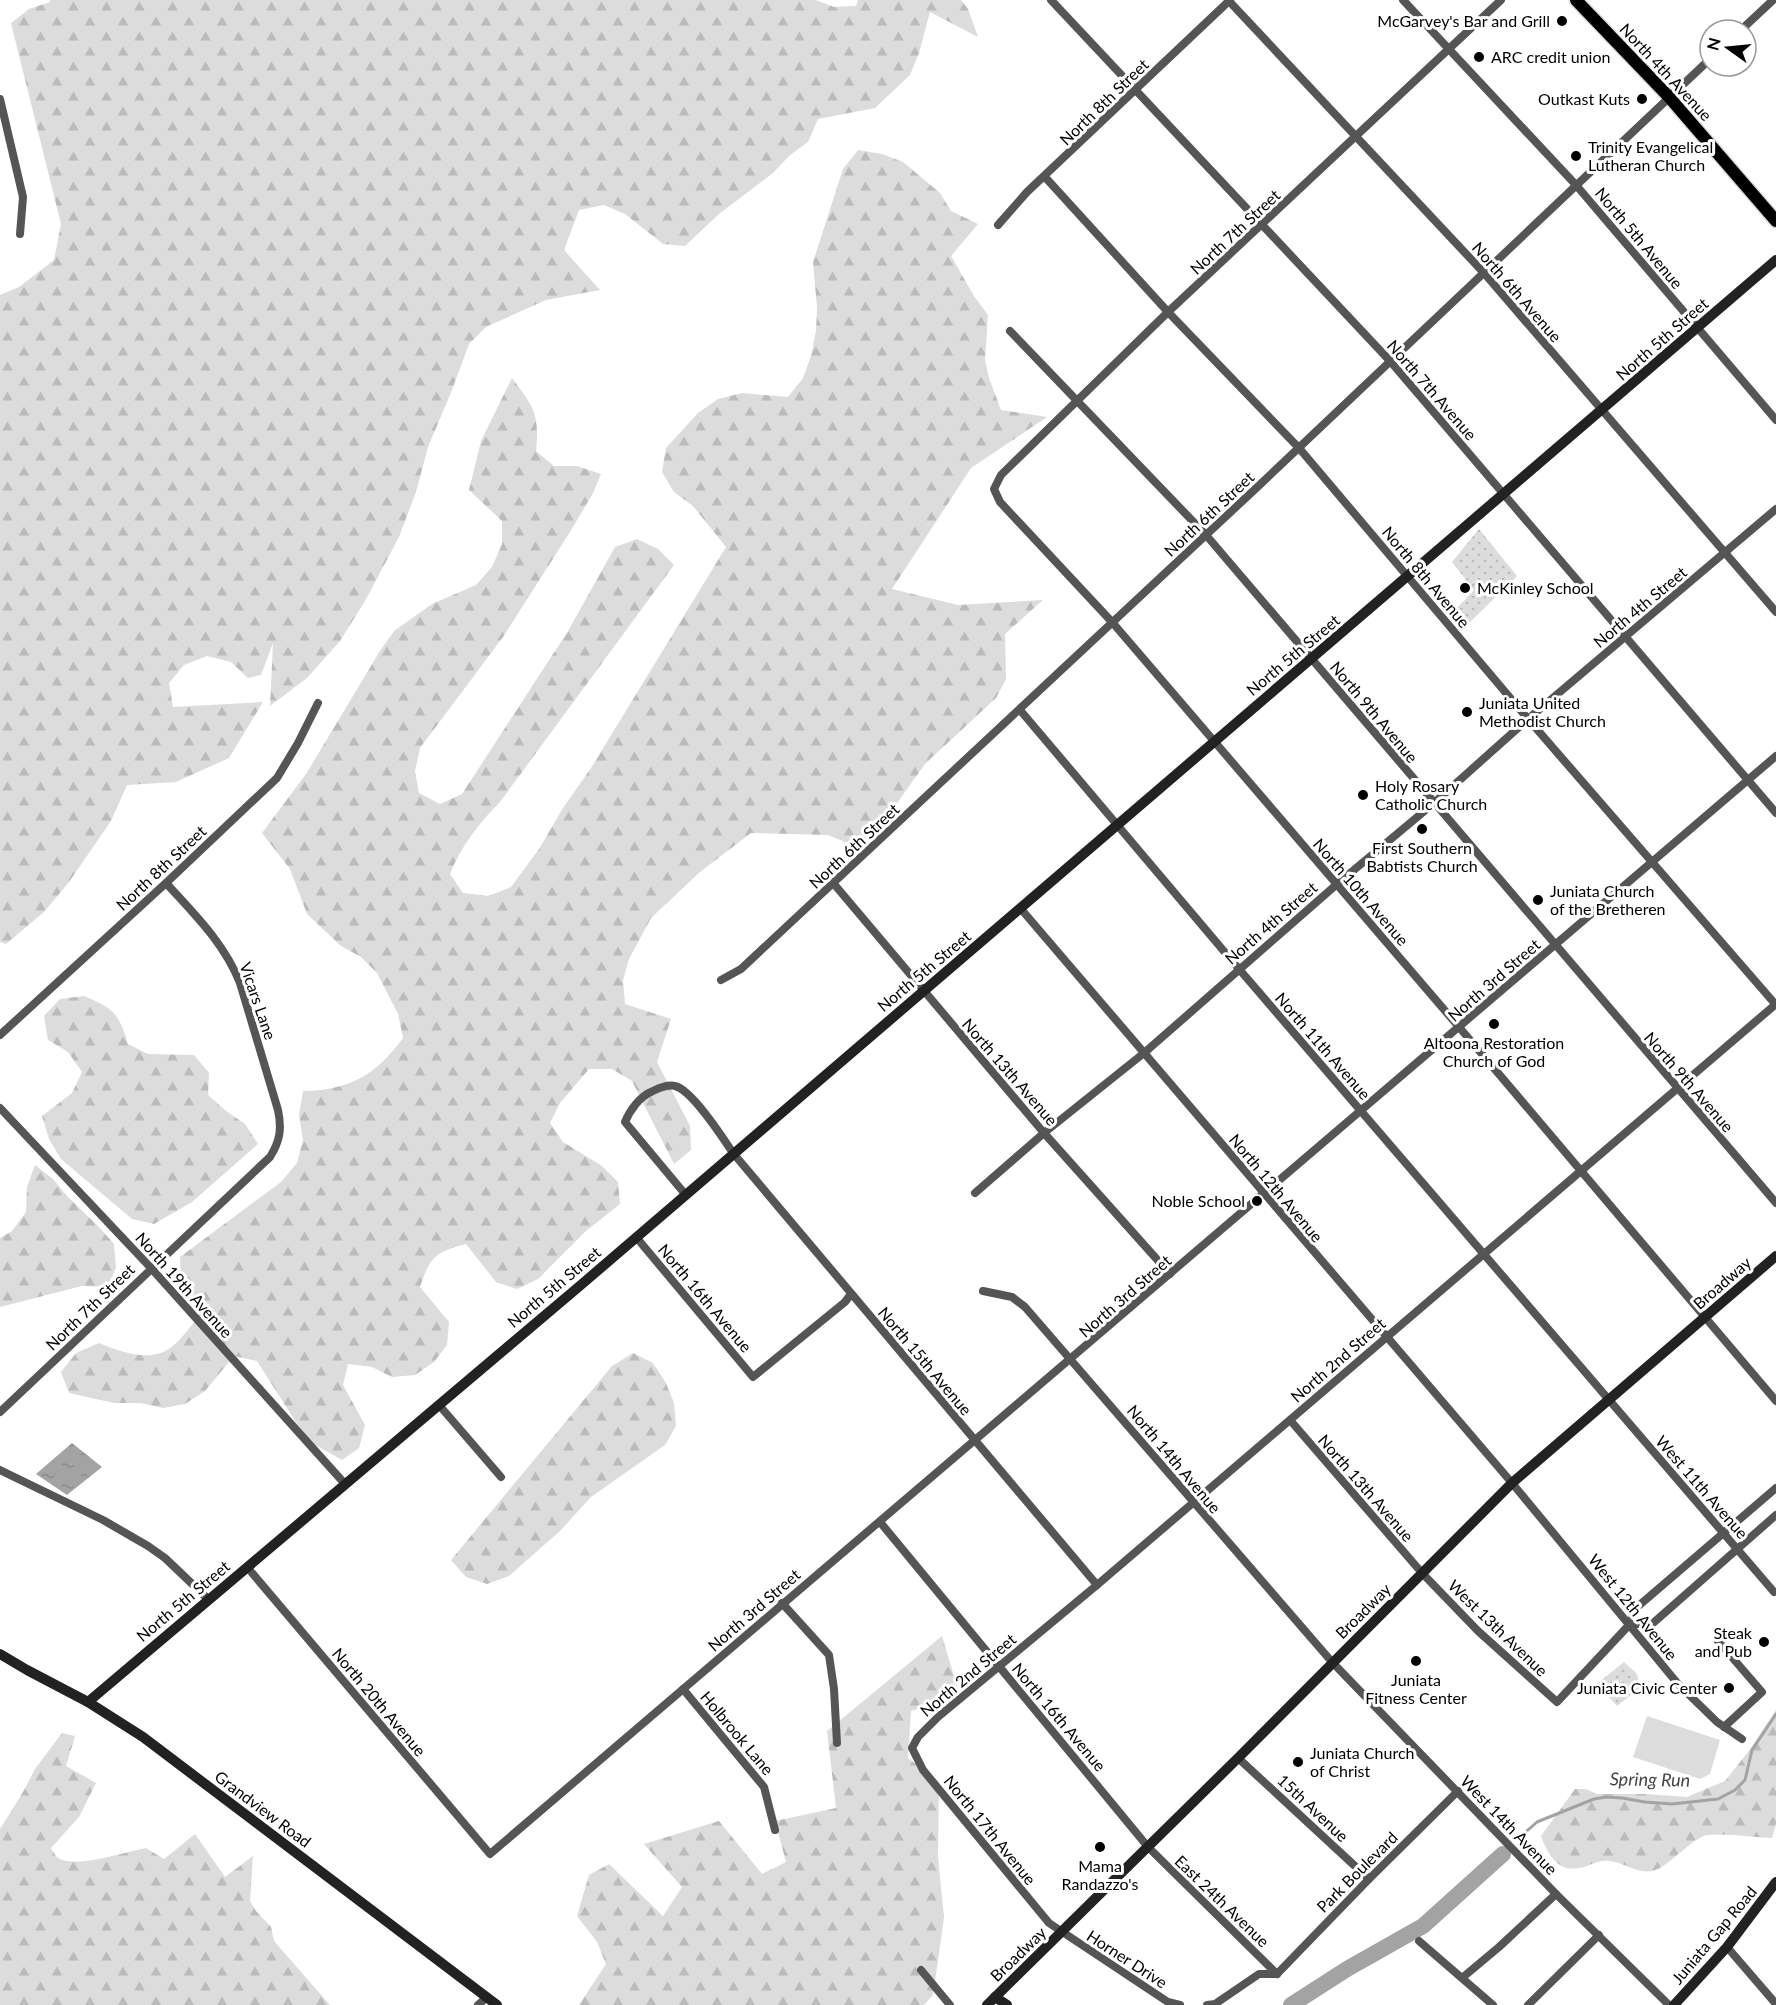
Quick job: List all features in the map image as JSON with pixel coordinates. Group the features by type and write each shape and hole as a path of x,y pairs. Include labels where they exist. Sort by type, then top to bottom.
{"main road":[{"name":"North 4th Avenue","path":"1576,0 1670,98 1776,222"}],"street":[{"name":"North 7th Avenue","path":"1051,0 1390,361 1776,813"},
{"name":"North 8th Street","path":"998,225 1027,192 1229,0"},
{"name":"North 6th Avenue","path":"1229,0 1484,273 1776,612"},
{"name":"North 5th Avenue","path":"1403,0 1576,185 1776,420"},
{"name":"North 7th Street","path":"994,489 1001,475 1168,312 1501,0"},
{"path":"1754,18 1773,0"},
{"name":"North 6th Street","path":"721,980 741,969 834,884 1698,71"},
{"path":"0,99 23,198 20,234"},
{"name":"North 8th Avenue","path":"1045,177 1168,312 1299,448 1528,719 1776,1004"},
{"name":"North 5th Street","path":"88,1701 1021,909 1776,260"},
{"name":"North 9th Avenue","path":"1010,331 1206,535 1776,1203"},
{"name":"North 10th Avenue","path":"994,489 1000,502 1112,622 1460,1027 1580,1172 1776,1401"},
{"name":"North 4th Street","path":"975,1193 1044,1133 1144,1053 1528,719 1776,509"},
{"name":"North 8th Street","path":"0,1035 277,778 298,744 318,703"},
{"name":"North 11th Avenue","path":"1020,710 1239,969 1609,1399"},
{"name":"North 3rd Street","path":"490,1854 1776,756"},
{"name":"Vicars Lane","path":"166,883 221,945 232,964 278,1110 281,1125 276,1147"},
{"name":"North 13th Avenue","path":"834,884 1044,1133 1170,1274"},
{"name":"North 12th Avenue","path":"1021,909 1512,1483"},
{"name":"North 2nd Street","path":"918,1737 938,1717 1097,1585 1776,1004"},
{"name":"North 15th Avenue","path":"685,1194 625,1122 634,1107 647,1094 661,1088 675,1086 686,1092 704,1112 733,1153 1097,1585"},
{"name":"North 19th Avenue","path":"0,1108 151,1268 345,1484"},
{"name":"North 7th Street","path":"0,1412 259,1167 276,1147"},
{"name":"North 16th Avenue","path":"636,1237 753,1377 845,1302 851,1294"},
{"name":"Broadway","path":"991,2001 1238,1758 1512,1483 1776,1256"},
{"name":"North 14th Avenue","path":"983,1291 1012,1297 1025,1307 1332,1662"},
{"name":"West 11th Avenue","path":"1609,1399 1774,1592"},
{"path":"439,1405 501,1477"},
{"name":"North 13th Avenue","path":"1290,1420 1422,1573"},
{"path":"0,1470 103,1520 148,1546 165,1558 208,1599"},
{"name":"West 12th Avenue","path":"1512,1483 1691,1698 1724,1727 1742,1739"},
{"path":"1776,1488 1636,1608 1630,1624 1652,1623 1776,1515"},
{"name":"North 16th Avenue","path":"880,1522 1148,1847"},
{"name":"North 20th Avenue","path":"247,1567 490,1854"},
{"name":"West 13th Avenue","path":"1422,1573 1478,1631 1557,1702 1630,1624"},
{"path":"782,1603 829,1655 834,1689 837,1743"},
{"path":"1718,1641 1762,1692 1724,1727"},
{"name":"Grandview Road","path":"0,1654 88,1701 143,1737 482,2001 497,2005"},
{"name":"West 14th Avenue","path":"1332,1662 1556,1893 1669,2005"},
{"name":"Holbrook Lane","path":"683,1689 764,1787 775,1830"},
{"name":"North 17th Avenue","path":"918,1737 912,1748 923,1770 1049,1923 1062,1932"},
{"name":"15th Avenue","path":"1238,1758 1369,1879"},
{"name":"Park Boulevard","path":"1277,1974 1458,1791"},
{"name":"East 24th Avenue","path":"1148,1847 1277,1974"},
{"name":"Juniata Gap Road","path":"1674,2005 1727,1947 1776,1882"},
{"path":"1462,1978 1499,1947 1556,1893"},
{"name":"Horner Drive","path":"1062,1932 1168,2002 1180,2005"},
{"path":"1528,2005 1599,1935"},
{"path":"1419,1941 1493,2005"},
{"path":"1727,1947 1776,2004"},
{"path":"921,1970 950,2005"},
{"path":"1207,2005 1215,2004 1259,1974 1277,1974"},
{"path":"991,2001 1007,2005"}],"green space":[{"path":"50,0 816,0 834,7 856,6 858,0 961,0 968,9 978,37 930,12 919,53 910,75 875,108 818,119 808,142 789,156 773,173 719,214 685,246 663,244 625,214 604,205 579,210 564,250 600,290 546,300 486,327 469,344 428,447 416,492 399,537 365,601 340,641 307,678 270,706 273,643 261,675 248,678 231,662 207,656 184,665 169,683 173,707 263,702 229,758 176,782 127,785 111,821 69,882 44,912 6,944 0,942 0,295 19,287 54,260 61,224 11,23 29,9 50,2"},
{"path":"858,150 882,154 903,162 940,193 951,211 978,224 951,256 988,315 985,360 989,378 1001,410 1047,417 971,468 892,589 958,605 1043,600 1005,634 1006,679 996,698 925,764 872,838 850,844 828,835 751,833 700,872 651,918 629,959 623,980 625,1004 671,1019 657,1062 690,1126 691,1150 674,1164 632,1081 612,1069 589,1069 560,1103 550,1123 563,1142 602,1166 618,1182 620,1204 586,1231 538,1279 517,1289 496,1282 466,1244 447,1250 435,1257 420,1287 449,1322 447,1345 434,1362 415,1375 392,1377 372,1367 348,1364 343,1385 365,1425 359,1448 342,1460 308,1441 257,1361 234,1356 205,1391 185,1404 163,1408 140,1403 114,1403 69,1393 61,1372 76,1353 99,1343 124,1352 151,1355 167,1350 180,1339 199,1316 194,1300 181,1281 180,1257 281,1182 297,1163 303,1140 299,1115 303,1091 335,1088 360,1078 383,1062 403,1038 398,1014 377,973 361,957 341,946 307,914 290,869 262,833 306,774 394,631 432,604 476,585 492,567 502,544 502,521 469,490 481,441 512,378 530,404 536,419 536,451 554,466 577,466 601,474 593,493 570,532 503,637 420,748 415,771 419,793 440,804 462,794 568,631 615,547 637,539 658,549 674,565 500,802 471,835 460,854 450,874 463,893 488,896 511,887 539,849 726,547 693,506 674,492 662,472 666,448 698,413 718,399 742,393 788,397 803,378 811,356 816,331 817,308 813,262 843,169"},
{"path":"1479,529 1517,576 1469,623 1457,608 1474,590 1452,562"},
{"path":"84,996 102,1004 114,1013 122,1026 128,1044 148,1054 194,1055 209,1073 208,1095 245,1124 258,1144 192,1202 154,1224 132,1219 61,1159 49,1139 42,1116 72,1093 82,1072 68,1052 48,1040 44,1016 60,999"},
{"path":"35,1165 53,1179 114,1244 116,1268 107,1287 82,1286 0,1307 0,1238 12,1231 26,1212 27,1187"},
{"path":"633,1353 653,1363 666,1383 674,1403 676,1426 665,1445 591,1497 560,1531 509,1576 487,1584 466,1577 451,1560 612,1366"},
{"path":"942,1636 960,1696 911,1711 908,1758 939,1782 938,1857 944,1918 933,1995 924,2005 579,2005 606,1964 597,1942 577,1916 589,1875 609,1864 663,1916 682,1887 644,1844 719,1821 762,1874 786,1862 775,1821 836,1808 827,1731"},
{"path":"1624,1662 1637,1674 1640,1688 1617,1706 1597,1684"},
{"path":"1776,1710 1776,1824 1772,1838 1707,1835 1663,1866 1651,1871 1639,1871 1616,1862 1605,1861 1572,1869 1565,1868 1550,1855 1541,1836 1575,1789 1586,1789 1597,1794 1687,1797 1725,1781"},
{"path":"1647,1716 1720,1740 1710,1774 1700,1779 1633,1757"},
{"path":"62,1733 75,1736 66,1766 96,1783 79,1817 51,1848 57,1857 68,1861 90,1861 146,1848 164,1859 195,1834 225,1877 253,1856 250,1901 271,1927 274,1941 330,2005 0,2005 0,1829 35,1769"}],"water":[{"path":"72,1443 102,1467 67,1495 36,1474"}],"waterway":[{"name":"Spring Run","path":"1520,1837 1537,1822 1594,1799 1622,1798 1672,1804 1718,1799 1735,1790 1745,1780 1752,1750 1776,1714"},
{"name":"Spring Run","path":"1291,2005 1347,1969 1423,1926 1503,1854"}],"place":[{"name":"McGarvey's Bar and Grill","path":"1562,21"},
{"name":"ARC credit union","path":"1479,57"},
{"name":"Outkast Kuts","path":"1642,99"},
{"name":"Trinity Evangelical Lutheran Church","path":"1576,156"},
{"name":"McKinley School","path":"1465,588"},
{"name":"Juniata United Methodist Church","path":"1467,712"},
{"name":"Holy Rosary Catholic Church","path":"1363,795"},
{"name":"First Southern Babtists Church","path":"1422,829"},
{"name":"Juniata Church of the Bretheren","path":"1538,900"},
{"name":"Altoona Restoration Church of God","path":"1494,1024"},
{"name":"Noble School","path":"1257,1201"},
{"name":"Steak and Pub","path":"1764,1642"},
{"name":"Juniata Fitness Center","path":"1416,1661"},
{"name":"Juniata Civic Center","path":"1729,1688"},
{"name":"Juniata Church of Christ","path":"1298,1762"},
{"name":"Mama Randazzo's","path":"1100,1847"}]}
